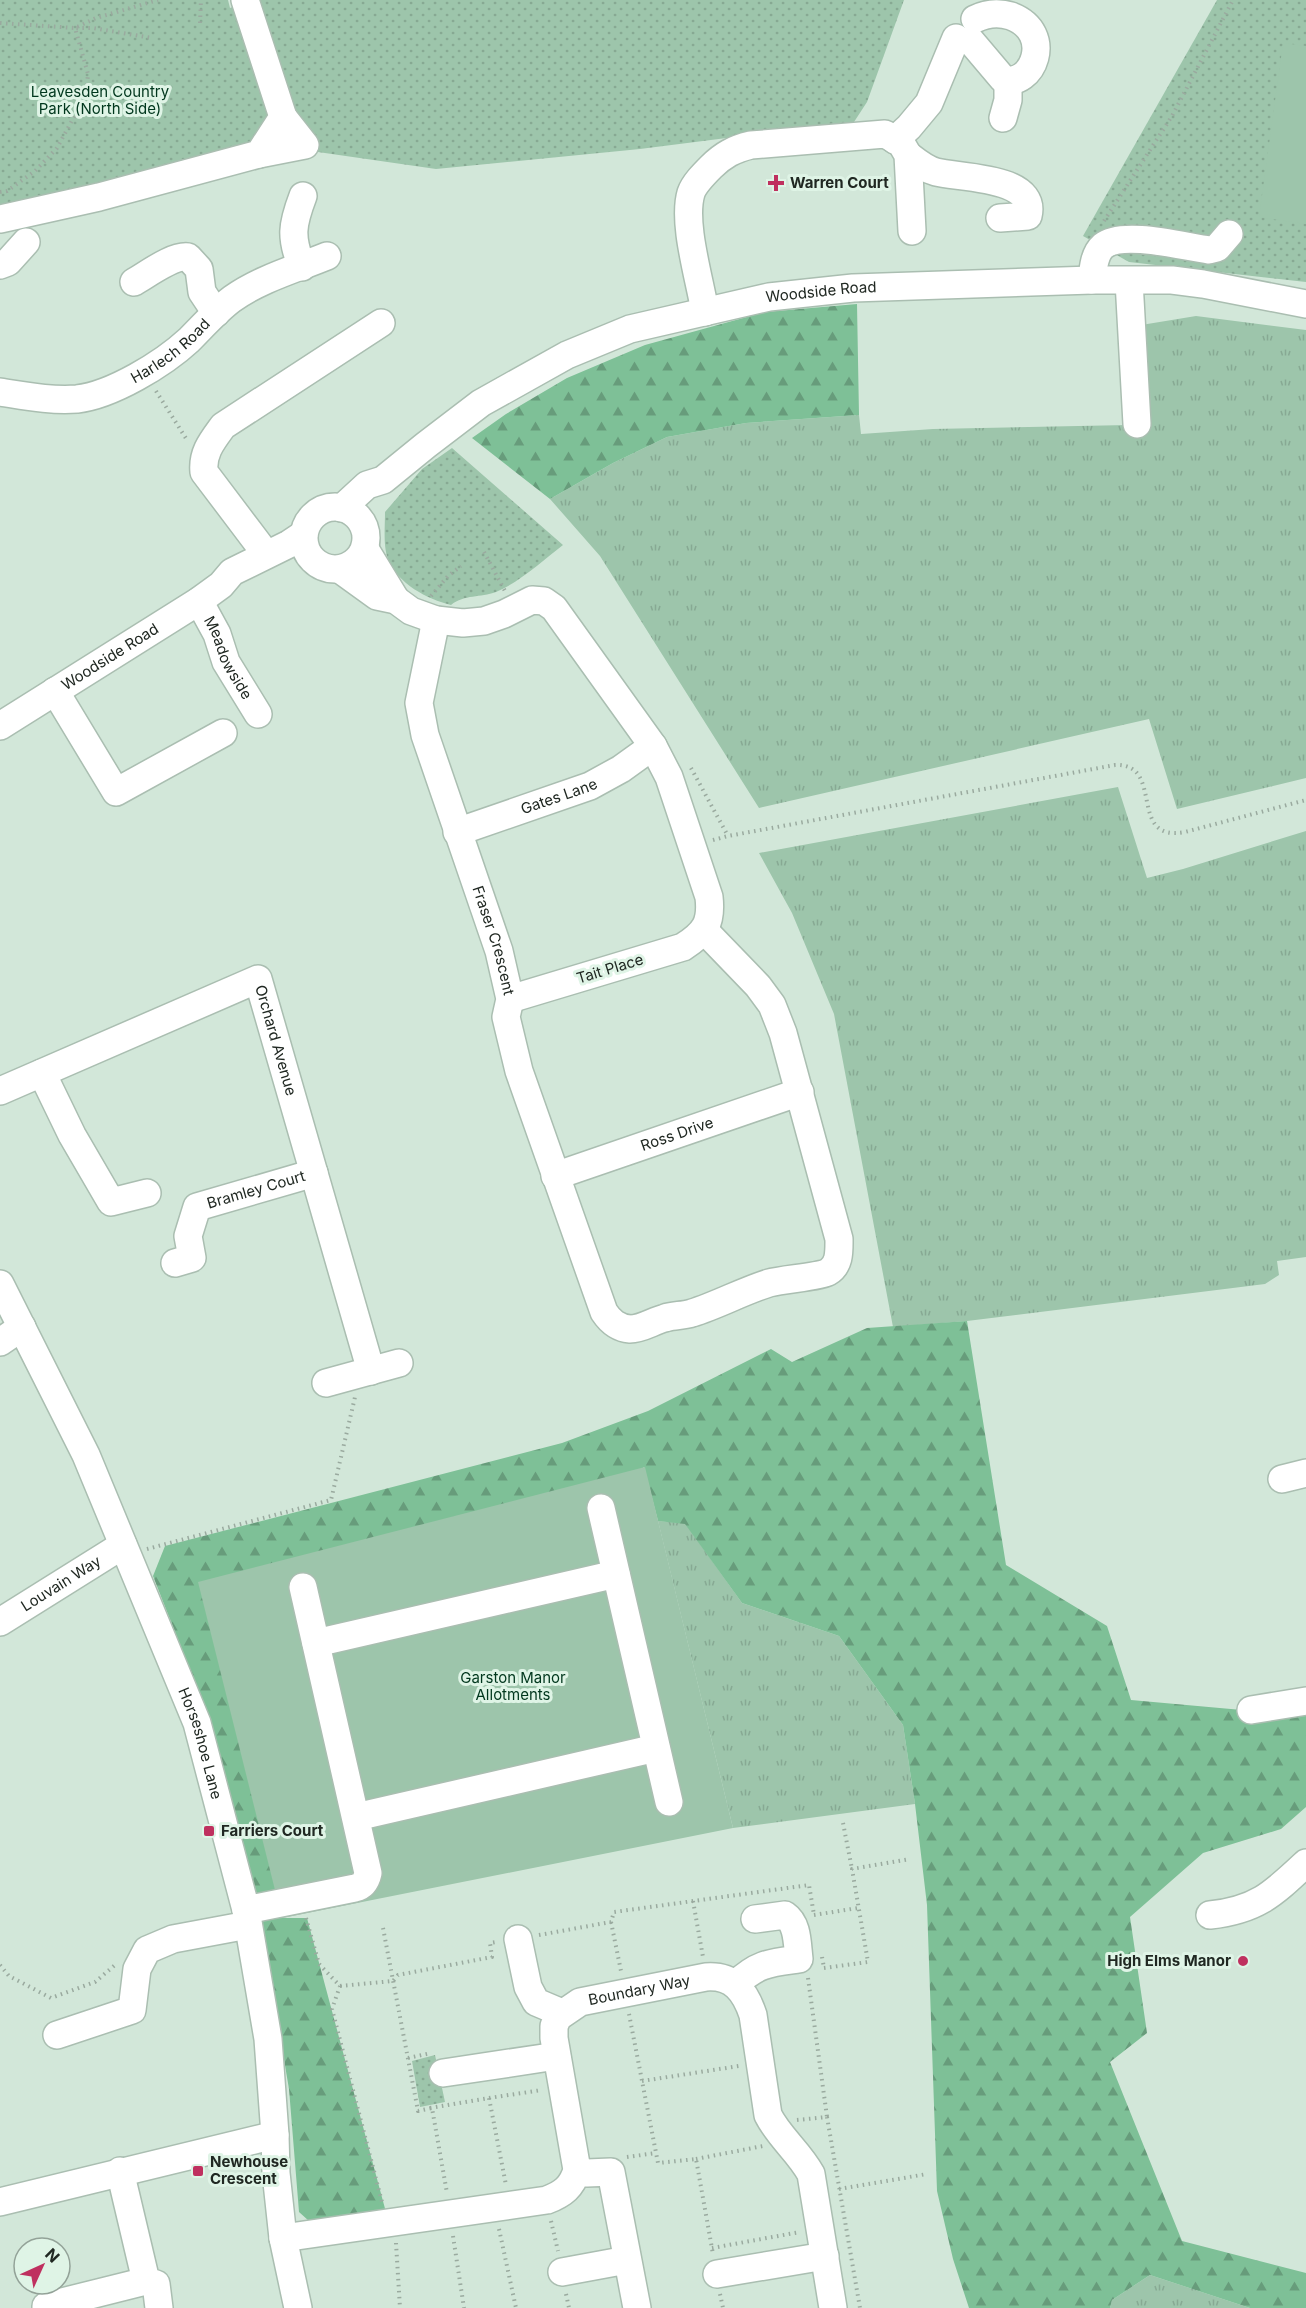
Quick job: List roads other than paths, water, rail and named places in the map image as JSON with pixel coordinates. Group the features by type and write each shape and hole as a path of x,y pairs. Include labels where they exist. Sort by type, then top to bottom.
{"street":[{"path":"0,219 110,194 259,154 283,117 245,0"},
{"path":"912,231 901,147 909,128 929,103 967,32 984,15 995,13 1007,15 1021,20 1035,34 1037,49 1030,69 1016,79 1008,81 1003,78 967,32"},
{"path":"1003,118 1008,100 1008,81"},
{"path":"705,312 688,211 692,191 721,158 736,148 885,134 920,165 936,172 993,180 1020,191 1026,198 1028,216 1000,218"},
{"path":"302,267 294,244 293,232 294,220 303,196"},
{"path":"1092,280 1095,258 1102,246 1120,240 1134,239 1209,250 1217,249 1228,234"},
{"path":"0,265 8,262 26,242"},
{"path":"134,282 173,260 189,256 199,269 202,292 216,313"},
{"name":"Harlech Road","path":"0,392 37,398 79,399 116,387 144,372 189,340 234,298 254,286 327,256"},
{"name":"Woodside Road","path":"342,508 367,485 383,480 482,403 567,355 630,329 769,297 853,288 1092,280 1172,280 1306,304"},
{"path":"1129,281 1137,424"},
{"path":"266,554 204,472 203,459 211,442 223,426 381,323"},
{"path":"329,567 351,566 360,559 364,537 383,480"},
{"path":"396,600 364,537 358,517 342,508 333,507 317,512 306,525 304,534 306,551 377,596 396,600 411,611 431,611 463,623 484,621 532,600 544,601 565,621 653,746 669,777 709,897 711,912 704,930 758,986 771,1005 783,1033 800,1092"},
{"name":"Woodside Road","path":"0,726 199,601 221,585 232,572 289,544 304,534"},
{"name":"Woodside Road","path":"221,585 238,584 256,574 296,562 329,567"},
{"name":"Meadowside","path":"199,601 217,634 226,662 258,714"},
{"name":"Fraser Crescent","path":"431,611 419,703 421,718 457,832 499,951 510,999 506,1017 519,1071 604,1312 615,1324 633,1329 666,1317 692,1313 751,1288 778,1280 821,1275 829,1272 835,1265 839,1257 839,1239 800,1092"},
{"path":"56,692 116,792 223,733"},
{"name":"Gates Lane","path":"457,832 590,786 621,769 653,746"},
{"name":"Tait Place","path":"510,999 683,947 697,938 704,930"},
{"name":"Orchard Avenue","path":"0,1091 258,979 314,1173 363,1372"},
{"path":"42,1073 72,1134 111,1202 147,1193"},
{"name":"Ross Drive","path":"555,1176 800,1092"},
{"name":"Bramley Court","path":"175,1263 192,1258 188,1236 197,1207 314,1173"},
{"name":"Horseshoe Lane","path":"0,1284 86,1455 197,1723 247,1917 268,2038 276,2173 283,2238 298,2308"},
{"path":"0,1342 22,1327"},
{"path":"326,1383 399,1363"},
{"path":"601,1508 669,1802"},
{"name":"Louvain Way","path":"0,1622 125,1550"},
{"path":"316,1643 616,1575"},
{"path":"57,2035 132,2010 137,1970 147,1950 173,1939 247,1917 277,1904 355,1888 362,1886 366,1881 369,1874 303,1587"},
{"path":"1251,1710 1306,1701"},
{"path":"356,1817 656,1748"},
{"path":"1210,1915 1233,1912 1257,1904 1275,1892 1306,1863"},
{"path":"755,1919 785,1915 791,1919 809,1959 764,1964 751,1970 736,1984 748,1999 753,2015 768,2115 774,2126 803,2159 811,2174 833,2308"},
{"path":"283,2238 555,2197 570,2186 577,2170 554,2038 554,2026 562,2013 536,2002 528,1987 518,1940"},
{"name":"Boundary Way","path":"562,2013 580,2002 706,1977 721,1977 736,1984"},
{"path":"443,2073 550,2057 557,2058"},
{"path":"0,2202 275,2134"},
{"path":"577,2170 588,2173 611,2172 637,2308"},
{"path":"120,2171 146,2281"},
{"path":"717,2274 825,2256"},
{"path":"562,2272 627,2260"},
{"path":"46,2308 46,2306 98,2300 146,2281 156,2284 159,2308"}],"place":[{"name":"Warren Court","path":"776,183"},
{"name":"Farriers Court","path":"209,1831"},
{"name":"High Elms Manor","path":"1243,1961"},
{"name":"Newhouse Crescent","path":"198,2171"}],"park label":[{"name":"Leavesden Country Park (North Side)","path":"100,100"},
{"name":"Garston Manor Allotments","path":"513,1686"}]}
